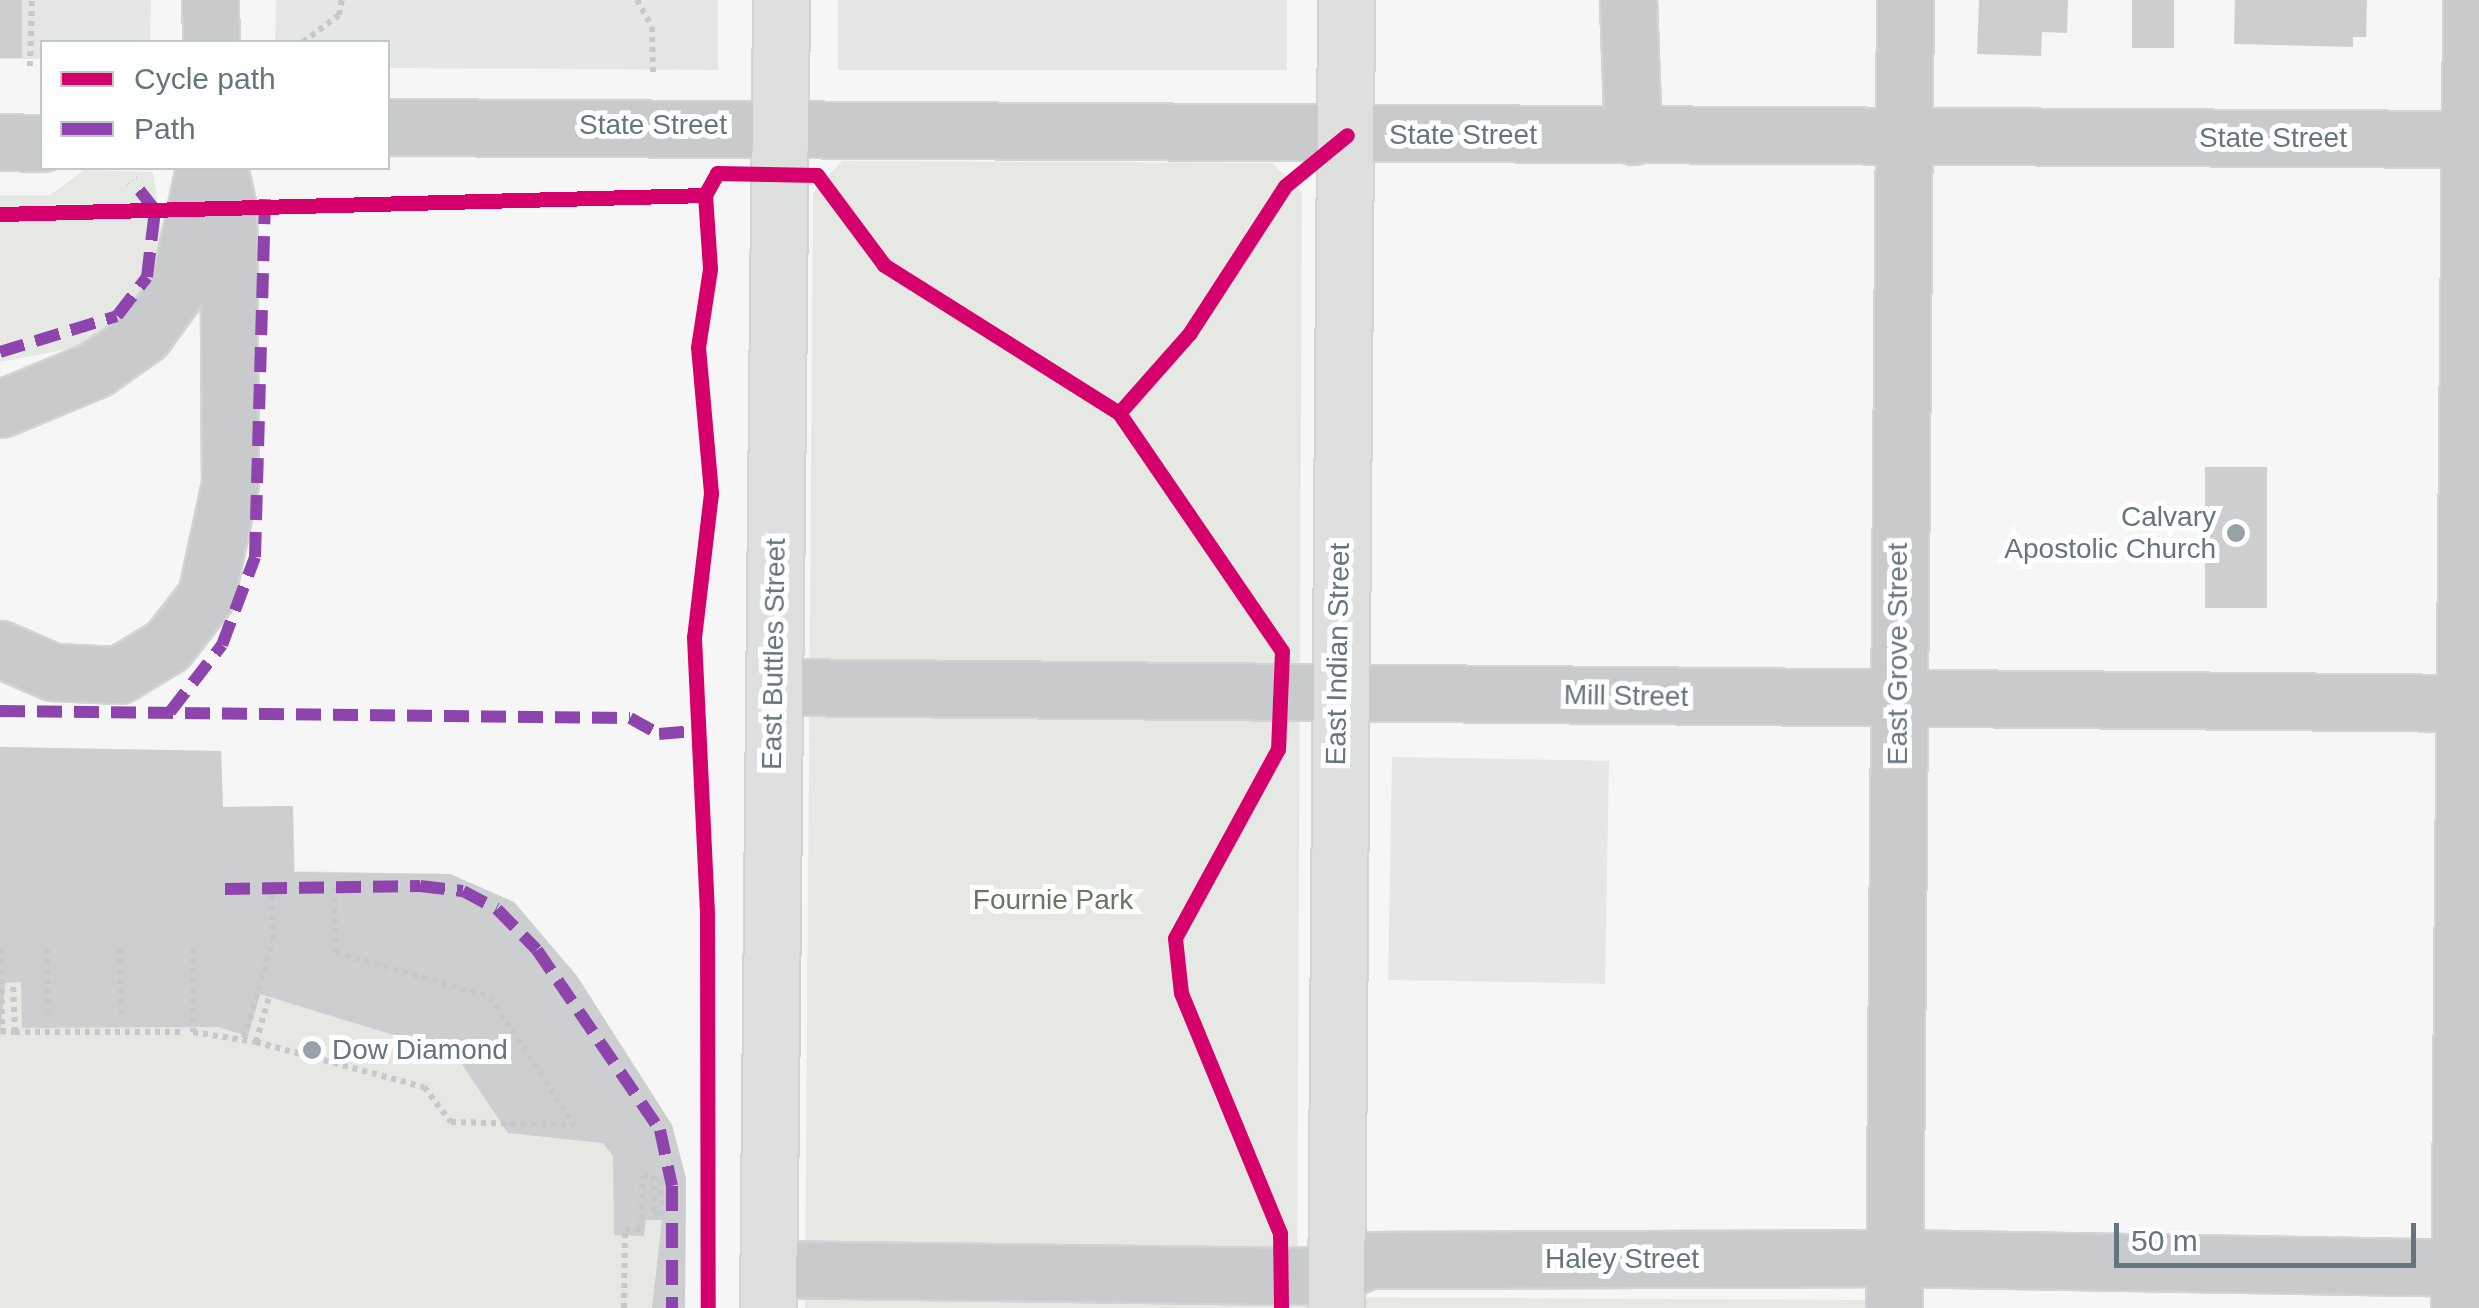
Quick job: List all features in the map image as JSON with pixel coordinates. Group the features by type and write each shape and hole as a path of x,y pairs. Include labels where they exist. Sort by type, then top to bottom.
{"highway":[{"name":"East Buttles Street","path":"769,1288 781,0"},
{"name":"East Indian Street","path":"1336,1292 1337,692 1346,0"}],"street":[{"path":"210,0 210,40"},
{"path":"1628,0 1633,136"},
{"name":"East Grove Street","path":"1894,1283 1905,0"},
{"path":"2466,1281 2475,139 2471,0"},
{"name":"State Street","path":"390,126 782,126 1346,135 2475,139"},
{"path":"0,142 40,143"},
{"path":"0,409 96,368 144,336 179,287 204,170"},
{"path":"0,649 53,672 119,675 168,645 206,596 230,484 228,208 219,170"},
{"name":"Mill Street","path":"774,686 1897,702 2470,703"},
{"name":"Haley Street","path":"769,1288 1336,1292 1367,1260 1894,1283 2466,1281"}],"path":[{"path":"30,66 32,0"},
{"path":"305,40 339,15 342,0"},
{"path":"637,0 652,27 653,74"},
{"path":"192,948 193,1032 244,1038 424,1088 451,1122 574,1125 490,998 336,952 334,888"},
{"path":"244,1038 273,940 270,890"},
{"path":"1,949 1,1031 184,1032"},
{"path":"47,949 48,1012"},
{"path":"120,949 121,1013"},
{"path":"14,983 15,1032"},
{"path":"256,1042 269,997"},
{"path":"624,1308 625,1228 641,1229 643,1176 654,1176 654,1214 662,1214 661,1178 670,1177"}],"shaded area":[{"path":"0,0 151,0 150,40 40,40 40,59 0,59"},
{"path":"276,0 718,0 718,70 390,68 390,40 275,40"},
{"path":"838,0 1287,0 1287,70 838,70"},
{"path":"1392,757 1609,761 1605,984 1388,980"}],"green space":[{"name":"Fournie Park","path":"842,161 1272,163 1302,192 1297,1297 1866,1300 1866,1308 805,1308 813,193"},
{"path":"84,170 153,172 163,241 152,287 120,323 79,347 0,362 0,195 50,195"},
{"name":"Dow Diamond","path":"0,747 221,751 223,807 293,806 295,871 450,874 514,902 577,976 672,1125 686,1178 685,1308 0,1308"}],"building":[{"path":"0,0 22,0 22,58 0,58"},
{"path":"1979,0 2068,0 2067,33 2042,32 2041,56 1977,54"},
{"path":"2132,0 2174,0 2174,48 2132,48"},
{"path":"2235,0 2367,0 2366,37 2353,37 2353,47 2234,44"},
{"name":"Calvary Apostolic Church","path":"2205,467 2267,467 2267,608 2205,608"},
{"name":"Dow Diamond","path":"0,747 221,751 223,807 293,806 294,872 450,874 514,902 577,976 672,1125 686,1178 685,1308 652,1308 662,1220 646,1220 644,1236 614,1235 613,1156 603,1143 508,1133 455,1054 260,994 248,1036 218,1027 22,1028 21,982 5,983 0,1039"}],"marked path":[{"path":"0,352 117,316 147,277 155,210 132,181"},
{"path":"170,712 222,645 255,557 265,190"},
{"path":"0,711 630,718 659,734 697,731"},
{"path":"225,889 420,886 463,891 497,909 537,950 660,1130 672,1186 672,1308"}],"cycle path":[{"path":"1119,413 1189,334 1285,186 1347,135"},
{"path":"0,214 705,195 717,173 817,175 884,265 1119,413 1282,651 1278,749 1175,938 1181,993 1280,1233 1281,1308"},
{"path":"705,195 710,269 698,347 711,493 694,637 707,914 708,1308"}],"place":[{"name":"Calvary Apostolic Church","path":"2236,533"},
{"name":"Dow Diamond","path":"312,1050"}]}
